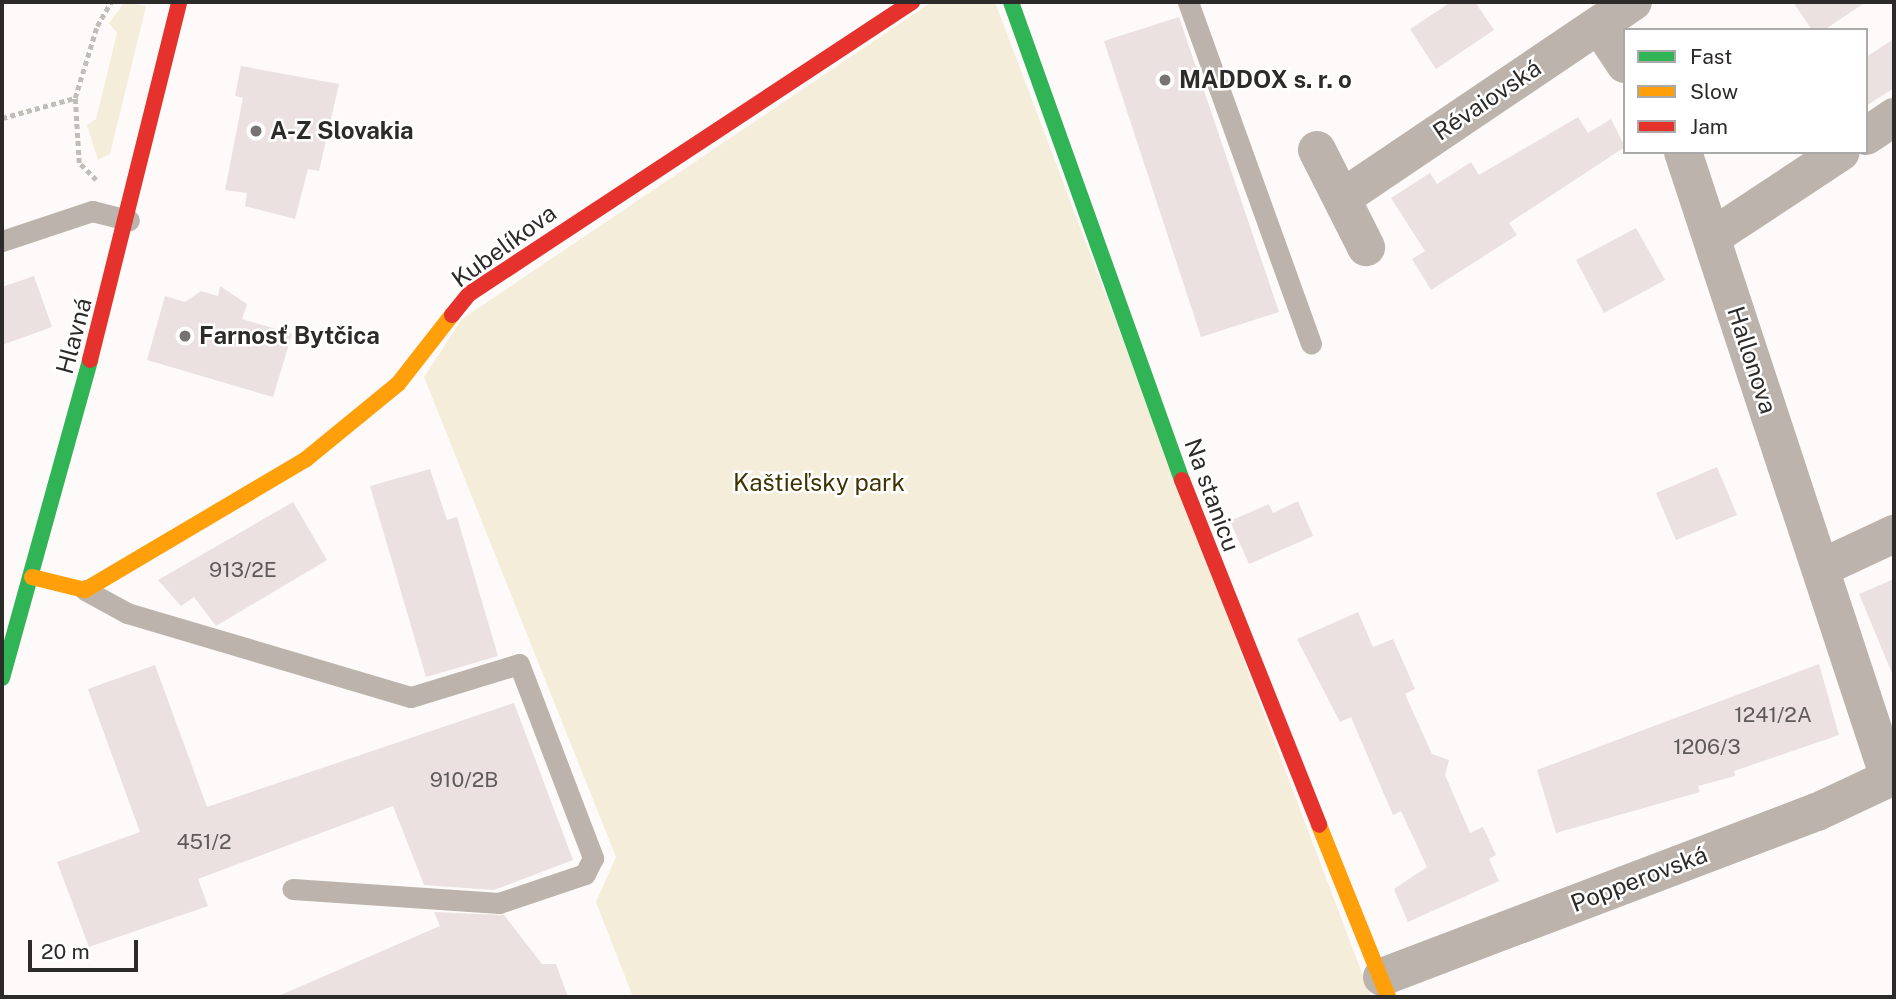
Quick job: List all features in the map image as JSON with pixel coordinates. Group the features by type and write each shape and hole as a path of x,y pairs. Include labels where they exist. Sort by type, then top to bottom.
{"street":[{"name":"Hlavná","path":"2,678 130,220 179,2"},
{"name":"Kubelíkova","path":"85,590 305,460 398,384 469,294 912,2"},
{"name":"Na stanicu","path":"1011,2 1210,557 1385,987"},
{"name":"Révaiovská","path":"1342,198 1633,2"},
{"path":"1598,25 1623,61"},
{"path":"1868,135 1894,117"},
{"path":"1317,150 1366,247"},
{"name":"Hallonova","path":"1684,154 1891,777"},
{"path":"1712,237 1838,154"},
{"path":"1821,568 1894,534"},
{"path":"32,577 85,590"},
{"name":"Popperovská","path":"1385,987 1817,811 1891,777"}],"lane":[{"path":"1188,2 1311,343"},
{"path":"2,241 92,211 130,220"},
{"path":"85,590 127,613 411,697 519,664 593,858 585,874 499,904 292,890"}],"path":[{"path":"101,181 79,163 75,97 111,2"},
{"path":"2,118 75,97"}],"green space":[{"path":"125,2 146,6 110,154 98,160 87,125 96,119 117,33 109,23"},
{"name":"Kaštieľsky park","path":"932,2 995,2 1371,997 633,997 596,902 616,857 424,377 462,319"}],"building":[{"path":"1451,2 1475,2 1494,30 1436,69 1410,29"},
{"path":"1793,2 1866,2 1827,28 1811,28"},
{"path":"1179,17 1279,312 1201,337 1104,41"},
{"path":"1894,39 1894,88 1868,105 1868,56"},
{"path":"241,66 339,84 319,171 308,169 295,219 245,206 247,193 225,190 243,98 235,96"},
{"path":"1578,117 1588,133 1611,119 1623,143 1623,148 1509,223 1517,235 1431,290 1412,259 1425,251 1391,198 1430,173 1437,184 1471,162 1479,175"},
{"path":"1636,228 1665,280 1604,313 1576,260"},
{"path":"34,276 52,327 2,345 2,287"},
{"path":"220,286 247,304 242,319 292,334 273,397 147,360 165,296 185,302 201,291 218,296"},
{"path":"1717,467 1737,515 1676,540 1656,493"},
{"path":"430,469 447,520 457,517 498,656 426,677 370,486"},
{"path":"1298,501 1313,536 1249,564 1230,521 1269,504 1273,513"},
{"path":"293,502 327,560 216,626 194,597 181,606 158,580"},
{"path":"1894,579 1894,678 1859,594"},
{"path":"1358,612 1373,647 1393,639 1415,689 1405,694 1432,754 1449,760 1445,775 1470,833 1483,827 1496,855 1489,859 1499,881 1408,922 1394,889 1427,867 1401,811 1393,815 1351,717 1340,722 1297,639"},
{"path":"1819,664 1839,735 1734,771 1735,776 1698,786 1700,792 1556,833 1537,770"},
{"path":"155,665 207,807 514,703 573,860 494,890 424,885 393,806 198,879 208,906 89,947 57,862 140,832 88,689"},
{"path":"434,912 504,915 542,964 556,964 568,997 276,997 440,926"}],"traffic: fast":[{"path":"1011,2 1182,480"},
{"path":"2,678 90,360"}],"traffic: slow":[{"path":"32,577 85,590 305,460 398,384 452,315"},
{"path":"1319,825 1388,997"}],"traffic: jam":[{"path":"90,360 179,2"},
{"path":"452,315 469,294 912,2"},
{"path":"1182,480 1319,825"}],"place":[{"name":"MADDOX s. r. o","path":"1165,80"},
{"name":"A-Z Slovakia","path":"256,131"},
{"name":"Farnosť Bytčica","path":"185,336"}]}
